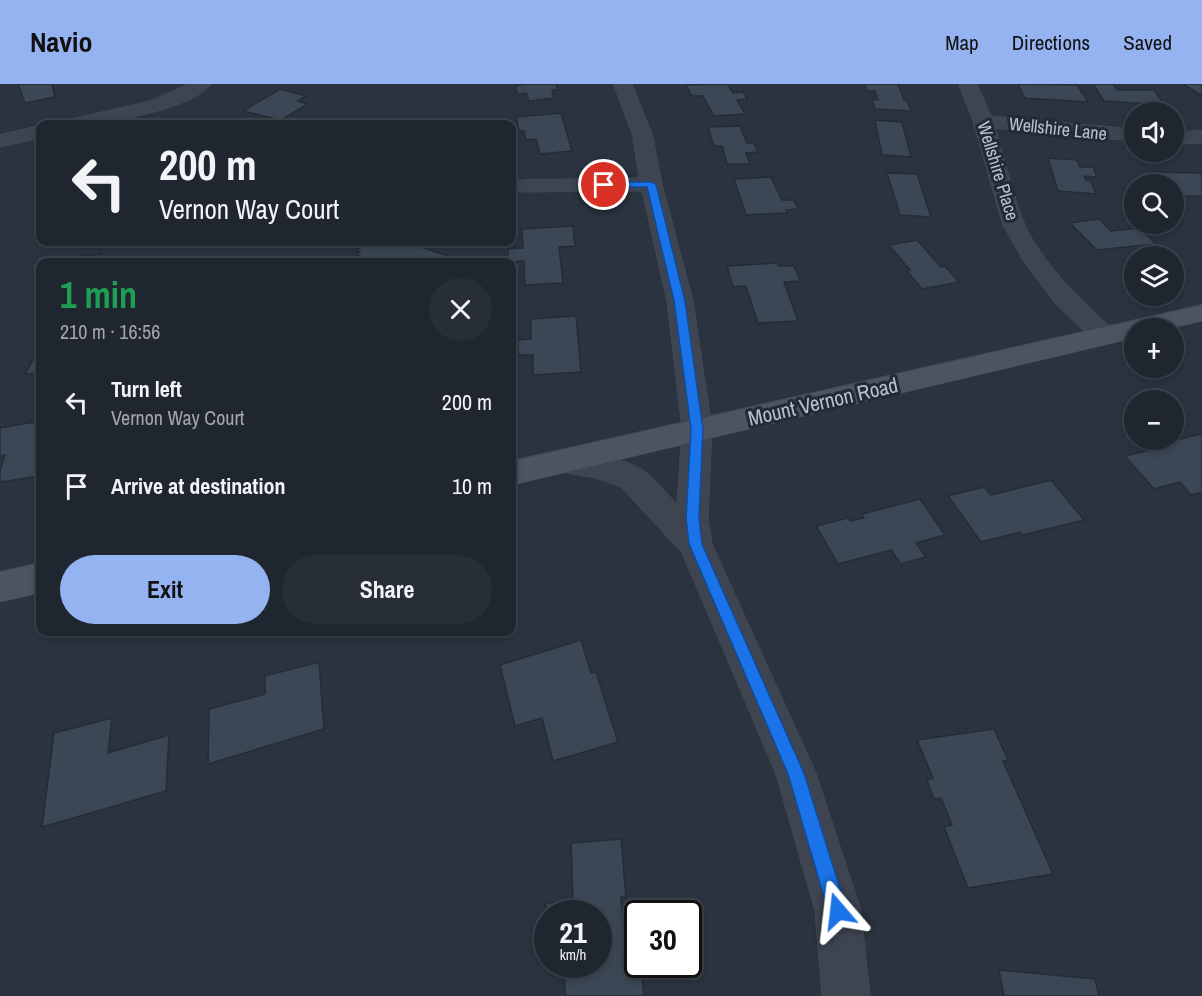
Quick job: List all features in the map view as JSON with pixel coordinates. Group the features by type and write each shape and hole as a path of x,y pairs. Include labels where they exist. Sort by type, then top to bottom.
{"main road":[{"name":"Mount Vernon Road","path":"1181,318 1202,313"},
{"name":"Mount Vernon Road","path":"516,472 1124,332"},
{"path":"0,587 36,579"}],"street":[{"path":"92,120 128,112 186,94 202,84"},
{"path":"623,84 643,137 651,184 680,301 697,429 692,518 695,544 796,773 838,911 846,996"},
{"name":"Wellshire Place","path":"968,84 983,121 1014,225 1036,262 1065,298 1104,336"},
{"name":"Wellshire Lane","path":"983,121 1124,134"},
{"path":"0,141 36,133"},
{"path":"1184,138 1202,137"},
{"path":"516,186 651,184"},
{"path":"561,462 597,466 632,478 695,544"}],"building":[{"path":"18,84 52,84 55,97 25,103"},
{"path":"556,84 558,90 552,90 554,98 529,101 526,93 517,94 515,86"},
{"path":"727,84 733,93 743,92 747,99 737,100 745,114 714,116 703,96 692,96 686,85"},
{"path":"865,84 898,84 911,111 875,109 872,99 878,100 875,91 867,91"},
{"path":"1018,84 1077,85 1088,102 1025,98"},
{"path":"1093,84 1113,84 1117,90 1154,90 1163,102 1124,102 1104,101"},
{"path":"1183,84 1202,84 1202,96"},
{"path":"280,89 306,96 298,101 308,104 281,120 243,111"},
{"path":"561,113 572,151 540,154 536,139 526,140 524,131 519,131 516,117"},
{"path":"875,120 902,122 911,157 882,155"},
{"path":"740,126 747,143 754,143 758,152 746,153 750,164 727,164 722,146 714,146 708,127"},
{"path":"1048,158 1077,160 1080,167 1093,167 1097,177 1084,176 1086,180 1090,180 1096,194 1058,191"},
{"path":"1147,172 1202,173 1202,196 1184,196 1184,174 1149,174"},
{"path":"887,173 917,174 931,217 900,215"},
{"path":"771,177 782,200 794,200 798,209 786,210 787,213 746,215 734,179"},
{"path":"1099,219 1111,231 1124,230 1124,234 1145,234 1156,244 1097,250 1070,223"},
{"path":"573,226 575,246 559,247 563,283 525,285 524,261 516,262 516,258 508,258 508,249 523,248 522,229"},
{"path":"917,240 941,267 945,266 959,282 922,289 907,271 910,270 889,245"},
{"path":"362,246 418,246 454,258 367,258 357,255 360,252 356,251"},
{"path":"100,254 98,258 68,258"},
{"path":"778,263 779,266 794,266 800,281 784,282 798,321 758,323 746,286 733,287 727,266"},
{"path":"576,316 581,372 533,375 533,355 518,355 518,340 531,339 531,319"},
{"path":"36,354 36,373 25,374"},
{"path":"36,422 36,477 0,482 0,471 5,455 0,456 0,428"},
{"path":"1202,434 1202,492 1191,495 1180,482 1154,489 1125,456 1150,450 1184,450 1184,438"},
{"path":"1051,480 1084,520 1023,535 1020,532 981,542 948,496 984,487 991,495"},
{"path":"920,499 945,535 916,543 926,557 901,564 891,550 838,564 816,526 848,518 850,521 864,518 862,514"},
{"path":"581,640 591,673 596,672 618,742 553,761 542,718 515,726 500,665"},
{"path":"319,662 324,729 208,764 209,709 265,694 265,676"},
{"path":"112,718 108,753 169,735 166,791 42,827 54,733"},
{"path":"994,729 1008,760 1003,761 1053,874 968,888 944,827 952,825 941,798 934,799 927,780 933,778 917,740"},
{"path":"621,839 626,897 621,897 624,922 624,978 642,978 644,996 565,996 564,978 612,978 612,900 573,900 571,843"},
{"path":"999,970 1095,979 1099,996 1004,996"}],"route":[{"path":"604,185 651,184 680,301 697,429 692,518 695,544 796,773 838,911"}]}
